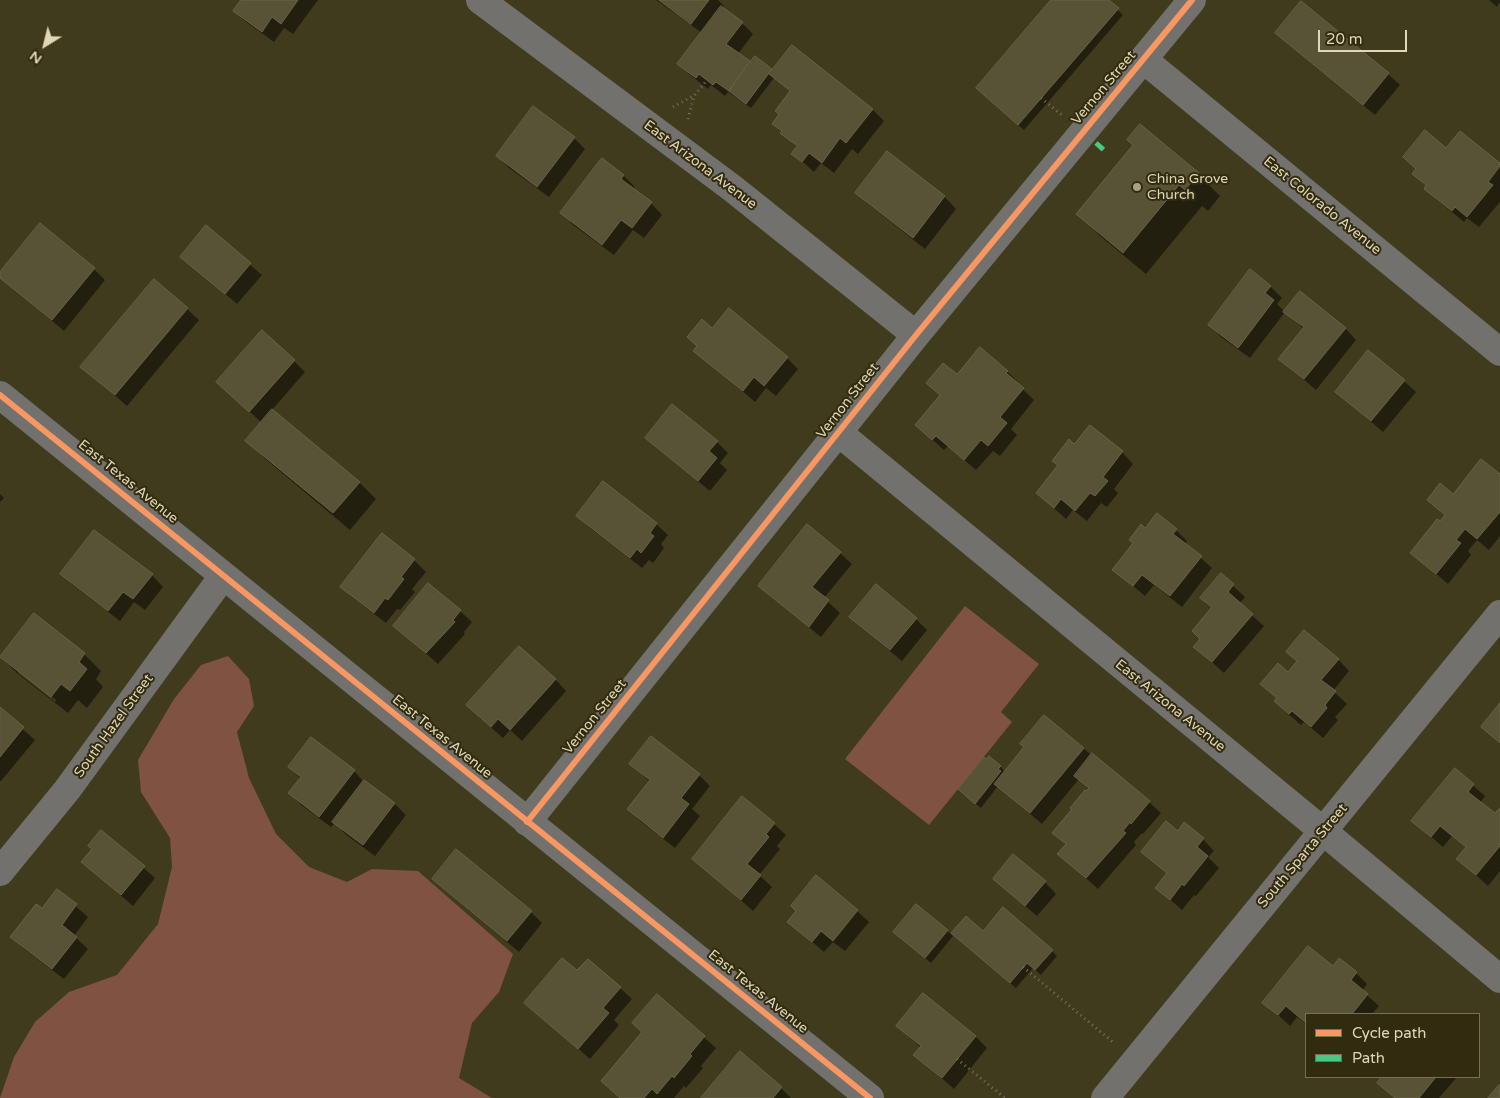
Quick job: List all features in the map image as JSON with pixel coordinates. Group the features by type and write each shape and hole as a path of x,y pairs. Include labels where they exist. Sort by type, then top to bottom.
{"street":[{"name":"East Arizona Avenue","path":"480,0 732,188 916,335"},
{"name":"Vernon Street","path":"527,822 916,335 1192,0"},
{"name":"East Colorado Avenue","path":"1144,60 1500,352"},
{"name":"East Texas Avenue","path":"0,395 870,1098"},
{"name":"East Arizona Avenue","path":"838,433 1500,979"},
{"name":"South Hazel Street","path":"0,872 67,790 224,576"},
{"name":"South Sparta Street","path":"1105,1098 1500,614"}],"path":[{"path":"688,119 694,96 706,80"},
{"path":"672,108 694,96"},
{"path":"1042,98 1063,116"},
{"path":"1023,967 1119,1046"},
{"path":"957,1059 1005,1098"}],"shaded area":[{"path":"965,606 1039,664 1001,712 1012,722 929,825 845,759"},
{"path":"228,656 249,679 254,706 237,732 249,778 276,834 309,867 347,882 372,869 418,871 513,954 499,992 472,1023 459,1078 492,1098 0,1098 14,1057 35,1022 69,992 117,975 158,924 172,867 170,838 141,792 138,760 174,699 201,665"}],"building":[{"path":"241,0 298,0 281,24 272,17 262,32 233,11"},
{"path":"659,0 709,0 691,24"},
{"path":"1051,0 1109,0 1119,8 1018,125 976,88"},
{"path":"1301,1 1389,73 1363,105 1275,33"},
{"path":"721,6 743,22 726,44 750,61 729,91 716,82 713,85 699,74 696,78 677,64"},
{"path":"792,45 873,109 846,143 840,138 822,163 809,153 802,162 791,154 797,146 772,124 779,114 775,111 790,91 769,74"},
{"path":"755,56 772,69 746,104 729,91"},
{"path":"533,106 575,137 537,187 496,156"},
{"name":"China Grove Church","path":"1140,124 1199,173 1185,190 1179,185 1123,253 1076,214 1133,145 1127,140"},
{"path":"1425,130 1446,148 1460,131 1500,163 1500,166 1488,182 1493,185 1467,217 1455,207 1452,211 1424,189 1426,185 1412,174 1416,169 1403,157"},
{"path":"887,151 945,196 913,238 855,193"},
{"path":"602,158 624,175 621,179 652,202 632,228 621,220 602,245 560,213"},
{"path":"40,223 95,268 52,320 0,278 0,272"},
{"path":"206,225 251,263 225,294 180,257"},
{"path":"1250,269 1271,286 1265,293 1274,300 1238,348 1208,325"},
{"path":"154,279 188,308 115,395 80,367"},
{"path":"1300,291 1346,328 1304,379 1278,359 1304,327 1283,312"},
{"path":"729,308 788,357 764,386 754,377 743,391 693,351 697,346 687,337 702,319 712,328"},
{"path":"262,330 295,360 249,412 216,382"},
{"path":"980,347 1008,371 1006,373 1024,388 1000,417 1007,423 988,446 981,440 964,460 936,436 932,440 915,425 940,395 926,383 943,363 957,374"},
{"path":"1368,350 1405,380 1371,421 1335,392"},
{"path":"672,404 718,441 709,451 717,458 698,481 645,438"},
{"path":"272,409 360,482 333,513 245,441"},
{"path":"1090,425 1123,451 1103,477 1108,481 1095,496 1090,493 1075,511 1061,499 1054,508 1036,493 1058,465 1052,461 1069,439 1074,444"},
{"path":"1481,459 1500,474 1500,512 1477,539 1465,529 1456,540 1461,543 1436,574 1410,553 1437,519 1440,521 1445,515 1427,500 1440,483 1453,494"},
{"path":"603,481 657,523 650,533 654,536 641,553 637,549 630,558 576,516"},
{"path":"1157,513 1177,529 1173,534 1202,556 1170,596 1142,575 1133,586 1112,570 1133,543 1129,540 1141,524 1145,528"},
{"path":"807,524 841,552 812,587 829,600 809,627 758,586"},
{"path":"94,530 153,574 133,599 123,592 108,611 60,574"},
{"path":"382,533 415,559 401,577 404,579 388,600 385,598 374,613 340,587"},
{"path":"1221,573 1234,584 1228,592 1253,614 1212,662 1193,647 1200,639 1192,631 1212,607 1200,598"},
{"path":"428,583 461,610 453,620 455,622 426,653 393,626"},
{"path":"876,584 917,618 890,650 849,617"},
{"path":"34,613 85,653 79,662 87,669 70,691 61,684 51,697 0,657"},
{"path":"1304,630 1339,659 1321,680 1336,691 1325,705 1327,708 1311,727 1292,711 1289,714 1274,701 1277,698 1260,684 1278,663 1288,672 1297,661 1286,652"},
{"path":"519,646 556,679 510,730 498,719 491,727 466,705"},
{"path":"1500,703 1500,743 1481,727"},
{"path":"0,707 24,727 0,757"},
{"path":"1044,715 1084,748 1030,813 994,784 1024,747 1020,744"},
{"path":"651,736 700,774 681,798 689,804 663,838 627,809 650,780 629,764"},
{"path":"311,737 355,770 319,817 288,793 301,777 288,767"},
{"path":"1092,753 1150,801 1123,831 1126,833 1086,878 1057,854 1066,844 1052,833 1072,809 1070,808 1085,790 1089,788 1074,776"},
{"path":"989,756 1001,766 998,769 1001,771 975,804 958,789 984,757 987,759"},
{"path":"1455,768 1474,784 1468,792 1495,813 1500,808 1500,846 1476,875 1456,859 1466,847 1440,826 1431,837 1411,821"},
{"path":"364,780 395,803 363,845 332,822"},
{"path":"742,796 775,823 766,834 769,837 747,864 761,875 741,900 692,859"},
{"path":"1166,821 1178,831 1184,822 1204,838 1197,847 1208,856 1170,900 1155,888 1167,873 1141,852"},
{"path":"101,830 145,866 121,895 81,862 92,849 88,846"},
{"path":"456,849 532,911 507,941 432,879"},
{"path":"1013,854 1046,881 1025,906 993,879"},
{"path":"816,875 858,910 833,941 821,931 812,942 787,922 796,911 791,906"},
{"path":"57,889 77,904 62,925 77,937 52,969 10,937 36,904 42,908"},
{"path":"916,904 948,930 925,958 893,932"},
{"path":"1003,907 1053,950 1035,970 1027,963 1010,983 951,933 966,916 983,931"},
{"path":"1308,946 1333,966 1339,958 1357,972 1351,980 1368,994 1353,1013 1305,1013 1305,1022 1286,1006 1278,1015 1262,1003"},
{"path":"562,958 577,970 588,959 621,987 603,1008 609,1013 578,1049 524,1003"},
{"path":"923,993 976,1036 942,1078 913,1055 921,1046 896,1026"},
{"path":"657,994 705,1036 674,1078 672,1076 657,1094 652,1089 644,1098 620,1098 601,1081 642,1032 632,1023"},
{"path":"740,1051 782,1087 773,1098 701,1098"},
{"path":"1381,1078 1435,1078 1419,1098 1395,1098 1377,1083"},
{"path":"1499,1085 1500,1098 1488,1098"}],"marked path":[{"path":"1096,143 1106,152"}],"cycle path":[{"path":"527,822 916,335 1192,0"},
{"path":"0,395 870,1098"}],"place":[{"name":"China Grove Church","path":"1137,187"}]}
